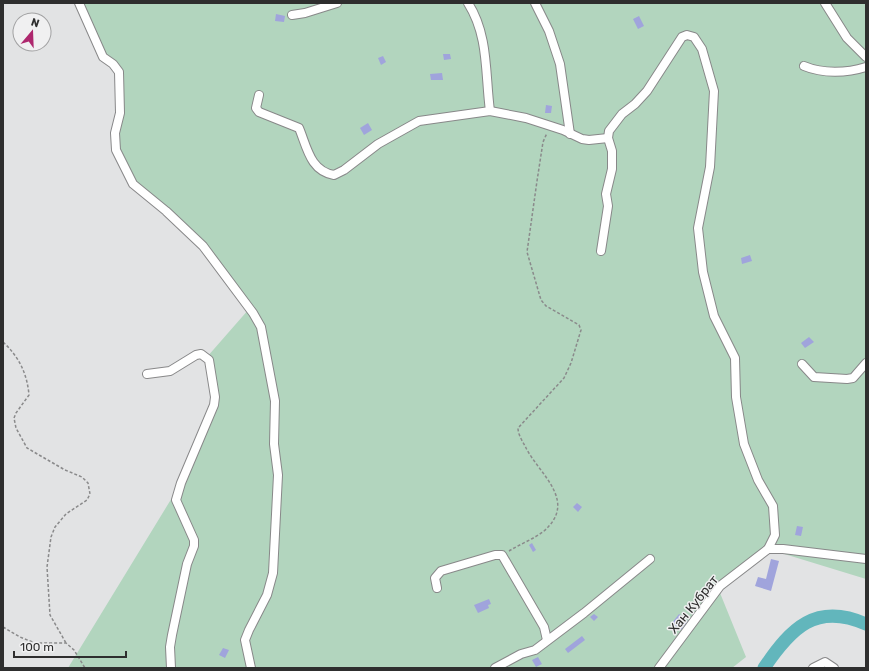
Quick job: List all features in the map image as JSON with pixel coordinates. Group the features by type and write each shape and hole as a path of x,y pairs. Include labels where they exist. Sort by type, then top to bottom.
{"street":[{"path":"79,3 103,57 113,64 119,72 120,113 115,133 116,150 133,184 166,211 203,246 253,313 261,327 275,401 274,444 278,475 274,573 267,595 245,640 251,668"},
{"path":"292,15 305,13 337,3"},
{"path":"468,3 480,24 487,69 490,110"},
{"path":"535,3 549,31 560,64 570,134"},
{"path":"825,3 847,38 866,57"},
{"path":"601,252 608,206 606,194 612,169 612,151 608,138 609,131 622,114 635,104 647,91 682,37 687,35 694,37 702,49 714,91 710,167 698,228 702,272 714,316 736,358 736,397 744,444 758,480 773,506 774,535 768,549 783,549 866,560"},
{"path":"804,66 816,71 836,71 866,67"},
{"path":"259,95 256,108 259,112 299,128 313,164 320,171 334,175 344,170 378,144 419,121 490,110 512,114 590,140 608,138"},
{"path":"146,374 170,371 196,355 201,354 209,360 215,397 214,405 180,483 176,500 194,540 194,546 187,564 172,635 170,647 171,668"},
{"path":"802,364 814,377 847,379 853,378 866,363"},
{"name":"Хан Кубрат","path":"659,668 720,586 768,549"},
{"path":"437,588 435,578 441,571 495,554 502,555 544,628 547,640"},
{"path":"495,668 521,654 530,653 584,613 650,558"},
{"path":"813,668 825,662 834,668"}],"path":[{"path":"502,555 544,531 557,515 558,500 553,488 530,456 518,428 564,378 571,363 581,330 579,325 546,306 541,300 527,252 543,142 549,127"},
{"path":"3,342 18,360 28,378 29,396 14,418 16,428 27,448 65,470 82,477 88,483 90,494 87,500 66,514 55,526 51,536 47,567 50,615 66,643 74,650 85,668"},
{"path":"3,627 20,637 35,642 66,643"}],"green space":[{"path":"79,3 866,3 866,579 768,549 718,588 746,657 732,668 68,668 181,483 214,405 207,357 249,309 203,246 133,184 116,150 119,72 103,57"}],"building":[{"path":"276,14 285,16 284,22 275,21"},
{"path":"639,16 644,26 638,29 633,19"},
{"path":"443,54 450,54 451,59 444,60"},
{"path":"383,56 386,62 381,65 378,58"},
{"path":"442,73 443,80 431,80 430,74"},
{"path":"546,105 552,106 551,113 545,113"},
{"path":"368,123 372,130 364,135 360,128"},
{"path":"750,255 752,261 742,264 741,258"},
{"path":"809,337 814,342 805,348 801,343"},
{"path":"577,503 582,507 578,512 573,507"},
{"path":"797,526 803,527 801,536 795,535"},
{"path":"532,543 536,550 533,552 529,545"},
{"path":"771,559 779,561 771,591 755,586 758,577 766,579"},
{"path":"489,599 491,604 488,605 489,608 478,613 474,605"},
{"path":"594,614 598,617 594,621 590,617"},
{"path":"679,614 688,621 681,630 672,623"},
{"path":"582,636 585,640 568,653 565,649"},
{"path":"223,648 229,650 225,658 219,655"},
{"path":"538,657 542,664 536,667 532,660"}],"waterway":[{"path":"764,668 784,641 806,623 819,618 833,616 848,618 866,624"}]}
